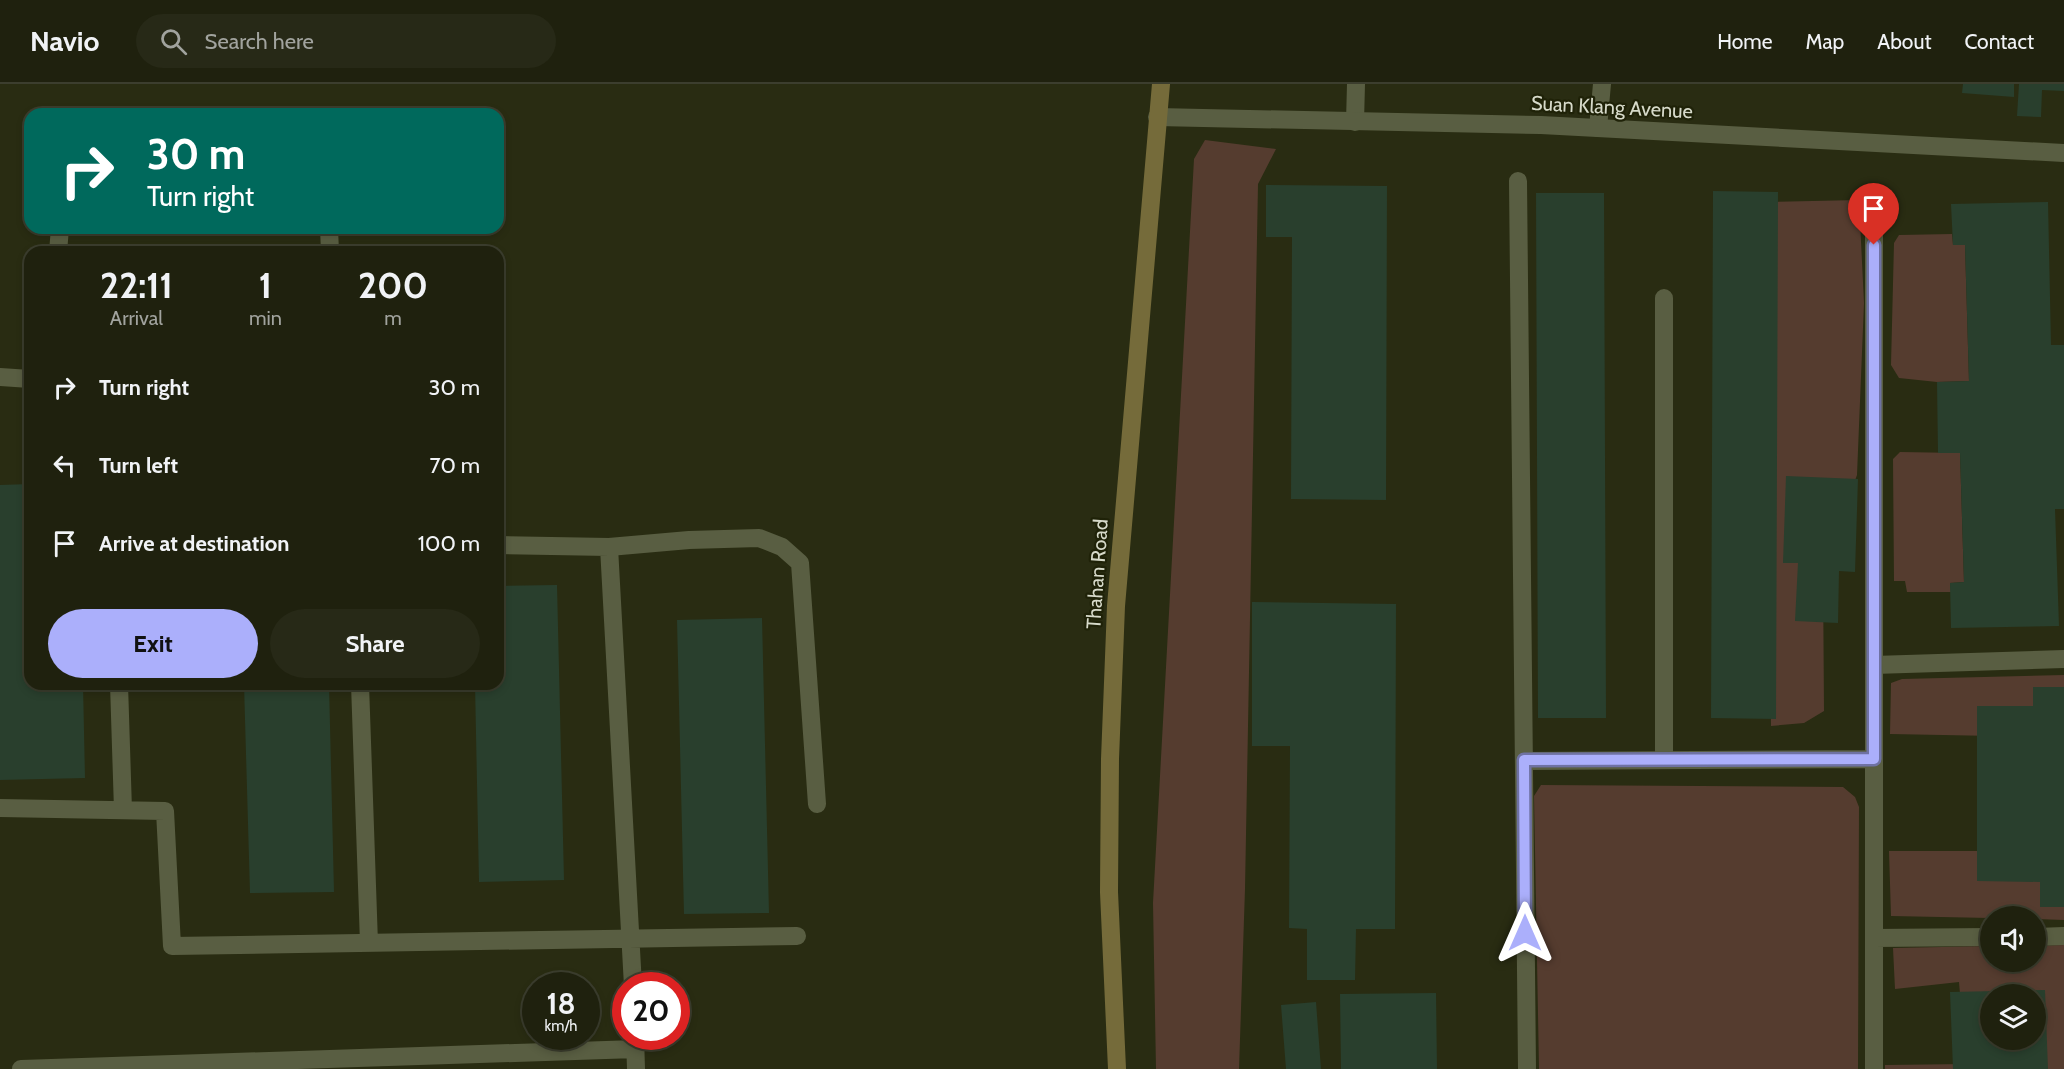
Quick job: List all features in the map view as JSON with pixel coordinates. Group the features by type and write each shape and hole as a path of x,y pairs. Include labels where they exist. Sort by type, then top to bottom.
{"main road":[{"name":"Thahan Road","path":"1117,1069 1109,892 1110,759 1116,606 1161,84"}],"street":[{"path":"1355,122 1356,84"},
{"path":"1598,128 1602,84"},
{"name":"Suan Klang Avenue","path":"1157,117 1541,125 2064,153"},
{"path":"1518,180 1527,1069"},
{"path":"1874,198 1874,1069"},
{"path":"1664,298 1664,760"},
{"path":"0,377 24,379"},
{"path":"504,545 609,547 689,540 759,538 782,547 800,562 817,804"},
{"path":"609,547 632,972"},
{"path":"1874,665 2064,659"},
{"path":"119,690 123,810"},
{"path":"360,690 369,943"},
{"path":"1524,760 1874,759"},
{"path":"0,808 165,811 172,946 797,936"},
{"path":"2046,937 2064,936"},
{"path":"1874,938 1980,937"},
{"path":"21,1069 612,1044"},
{"path":"635,1050 636,1069"}],"shaded area":[{"path":"1205,140 1276,149 1258,184 1245,889 1239,1069 1156,1069 1153,903 1194,159"},
{"path":"1859,200 1864,303 1857,475 1823,571 1824,711 1804,723 1771,726 1765,202"},
{"path":"1952,234 1953,245 1965,245 1969,381 1937,382 1899,378 1891,365 1894,243 1899,235"},
{"path":"1900,452 1960,453 1964,582 1950,583 1951,592 1907,592 1905,581 1894,581 1893,459"},
{"path":"2064,675 2064,920 2046,919 2046,906 1980,906 1980,918 1891,916 1889,851 1994,851 1995,736 1890,734 1891,683 1902,679"},
{"path":"1541,785 1843,787 1855,797 1859,807 1858,1069 1539,1069 1534,796"},
{"path":"2064,945 2064,1069 1885,1069 1885,1065 1966,1064 1959,982 1895,989 1893,948 1980,946 1980,972 2046,972 2046,946"}],"building":[{"path":"1963,84 2014,84 2014,97 1962,93"},
{"path":"2019,84 2064,84 2064,91 2042,90 2041,117 2017,116"},
{"path":"1266,185 1387,186 1386,500 1291,499 1292,237 1266,237"},
{"path":"1713,191 1778,192 1776,719 1711,718"},
{"path":"1536,193 1604,193 1606,718 1538,718"},
{"path":"2048,202 2051,345 2064,345 2064,509 2055,509 2059,626 1951,628 1950,583 1964,582 1960,453 1938,453 1937,382 1969,381 1965,245 1953,245 1951,204"},
{"path":"1786,476 1858,479 1855,572 1839,571 1838,623 1795,621 1798,563 1783,563"},
{"path":"24,484 24,690 83,690 85,778 0,780 0,485"},
{"path":"557,585 564,880 479,882 475,690 504,690 504,586"},
{"path":"1252,602 1396,604 1395,929 1356,929 1355,980 1307,980 1307,929 1289,928 1290,746 1252,746"},
{"path":"762,618 769,913 684,914 677,620"},
{"path":"2033,687 2064,687 2064,907 2040,906 2040,882 1977,881 1977,706 2033,706"},
{"path":"244,690 329,690 334,892 250,893"},
{"path":"1980,991 1980,1050 2046,1050 2046,1016 2048,1069 1953,1069 1950,992"},
{"path":"1436,993 1437,1069 1341,1069 1340,994"},
{"path":"1316,1002 1321,1069 1286,1069 1281,1005"}],"route":[{"path":"1525,933 1524,760 1874,759 1874,245"}]}
